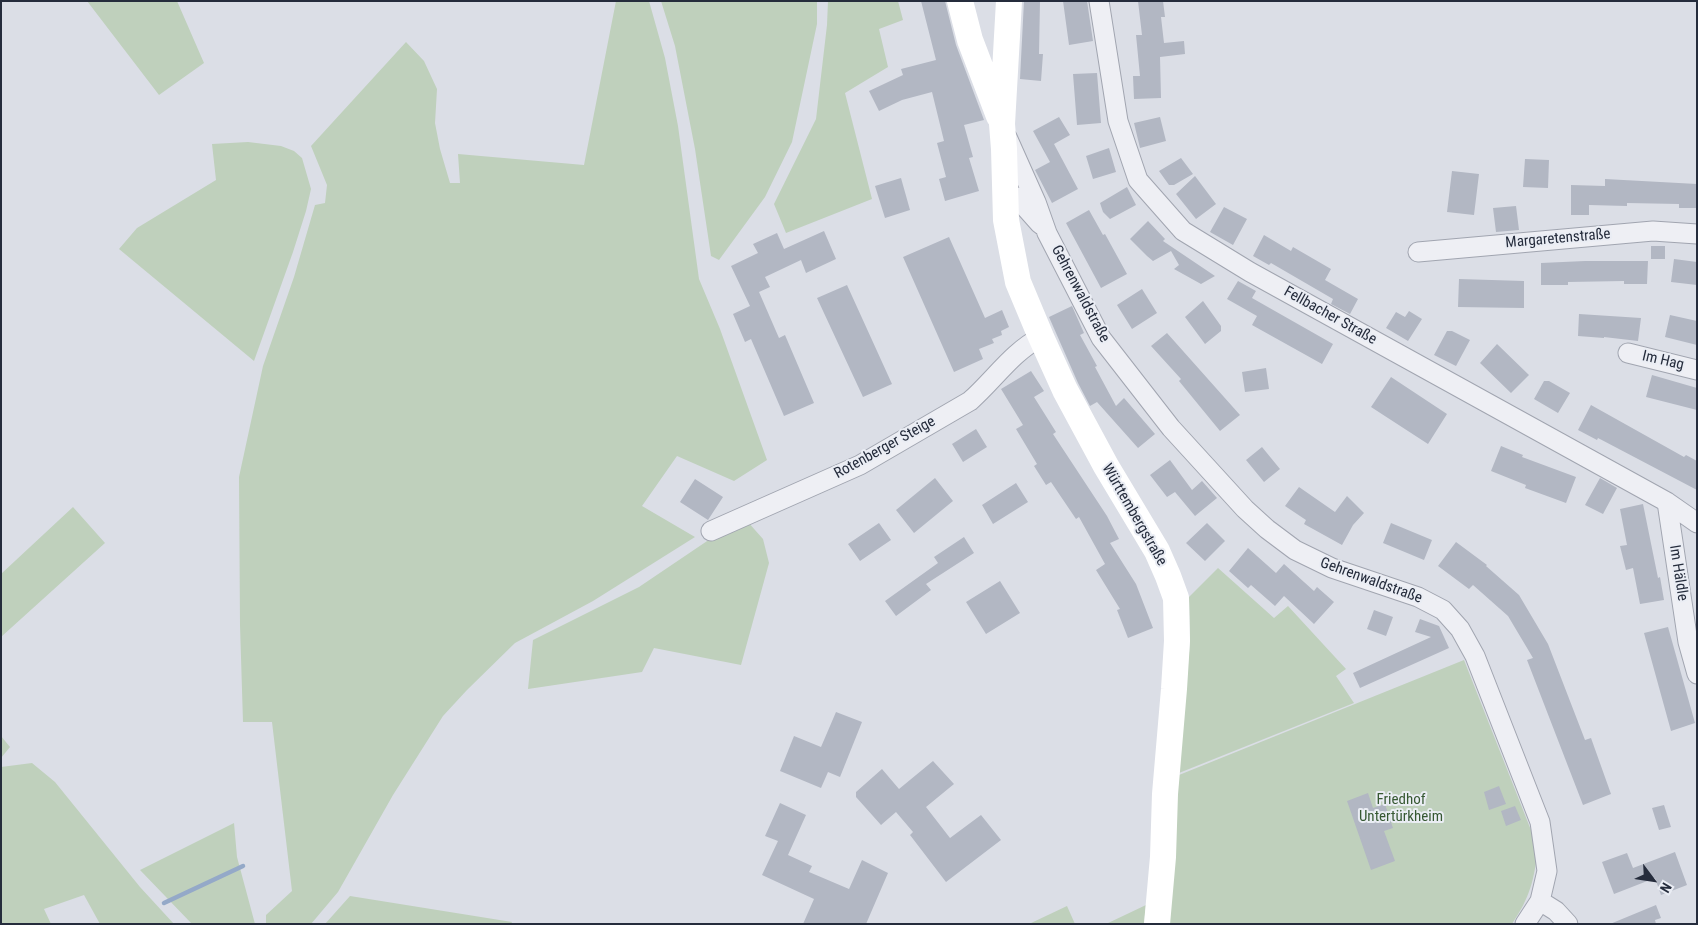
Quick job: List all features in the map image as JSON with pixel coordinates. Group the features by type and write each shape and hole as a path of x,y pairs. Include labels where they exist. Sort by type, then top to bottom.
{"street":[{"path":"960,1 970,40 1002,124"},
{"path":"1002,124 1009,1"},
{"name":"Fellbacher Straße","path":"1099,1 1118,121 1138,180 1183,231 1250,272 1667,502 1697,523"},
{"path":"970,40 978,48 986,51 997,50 1007,43"},
{"name":"Württembergstraße","path":"1002,124 1009,240 1018,282 1040,337 1065,390 1106,466 1157,551 1176,598 1176,650 1157,924"},
{"name":"Gehrenwaldstraße","path":"1002,124 1036,202 1047,233 1101,338 1171,428 1245,509 1267,529 1295,550 1332,568 1418,597 1443,610 1460,629 1475,656 1540,822 1547,870 1540,901"},
{"name":"Gehrenwaldstraße","path":"1005,193 1016,197 1047,233"},
{"name":"Gehrenwaldstraße","path":"1009,240 1019,233 1031,229 1047,233"},
{"name":"Margaretenstraße","path":"1418,252 1653,231 1697,234"},
{"name":"Rotenberger Steige","path":"710,531 860,465 970,400 984,390 1028,344 1040,337"},
{"name":"Im Hag","path":"1628,353 1697,370"},
{"name":"Im Häldle","path":"1667,502 1688,642 1697,674"},
{"path":"1525,924 1540,901 1556,911 1568,924"}],"green space":[{"path":"87,1 177,1 204,63 159,95"},
{"path":"616,1 649,1 665,58 678,126 699,279 720,329 767,460 734,481 677,456 642,506 695,537 593,601 515,643 443,716 393,795 338,892 311,924 266,924 266,915 292,891 272,722 243,722 239,477 263,366 294,277 315,205 325,203 327,185 311,146 406,42 424,61 437,89 435,123 450,183 460,183 458,154 584,165"},
{"path":"661,1 817,1 817,24 792,142 765,197 719,260 711,256 695,149 675,46"},
{"path":"828,1 898,1 903,20 879,29 888,67 845,93 872,199 786,233 774,204 816,119"},
{"path":"248,142 281,146 294,151 302,158 311,189 293,252 254,361 119,249 137,228 216,180 212,144"},
{"path":"73,507 105,543 1,637 1,574"},
{"path":"747,521 763,539 769,563 741,665 654,648 642,672 528,689 533,640 639,587 719,533"},
{"path":"1218,568 1274,618 1288,606 1346,669 1336,676 1354,703 1179,773 1190,641 1189,597"},
{"name":"Friedhof Untertürkheim","path":"1464,660 1538,848 1530,888 1512,924 1166,924 1179,775"},
{"path":"1,736 10,747 1,758"},
{"path":"32,763 55,782 140,887 174,924 100,924 84,895 44,909 51,924 1,924 1,767"},
{"path":"234,823 237,857 255,924 192,924 140,870"},
{"path":"350,896 512,922 511,924 325,924"},
{"path":"1146,905 1144,924 1106,924"},
{"path":"1067,906 1075,924 1029,924"}],"building":[{"path":"921,1 945,1 956,45 984,120 964,125 973,157 969,158 979,191 945,201 939,179 946,177 937,143 944,141 932,92 902,100 879,111 869,91 903,75 901,69 936,60"},
{"path":"1024,1 1040,1 1039,54 1043,54 1041,81 1020,79"},
{"path":"1063,1 1087,1 1093,41 1069,45"},
{"path":"1138,1 1163,1 1165,17 1161,17 1164,43 1184,41 1185,54 1160,57 1161,98 1134,99 1133,76 1140,76 1136,35 1142,35"},
{"path":"1097,73 1101,123 1077,125 1073,74"},
{"path":"1059,117 1070,135 1054,144 1078,189 1052,203 1035,170 1050,162 1033,131"},
{"path":"1160,117 1166,141 1140,148 1134,123"},
{"path":"1109,148 1116,172 1093,179 1086,156"},
{"path":"1181,158 1193,174 1174,185 1169,185 1159,171"},
{"path":"1525,159 1549,160 1548,188 1523,187"},
{"path":"1452,171 1479,174 1474,215 1447,212"},
{"path":"1195,176 1216,204 1196,219 1176,194"},
{"path":"901,178 910,210 885,218 875,186"},
{"path":"1605,179 1697,184 1697,208 1679,208 1679,204 1627,203 1627,206 1589,205 1589,215 1571,215 1571,185 1605,186"},
{"path":"1127,187 1136,205 1110,219 1103,212 1100,203"},
{"path":"1516,206 1519,230 1496,232 1493,208"},
{"path":"1224,207 1247,219 1233,245 1210,232"},
{"path":"1089,210 1103,235 1105,234 1127,274 1101,288 1066,223"},
{"path":"1148,221 1165,239 1163,241 1215,276 1201,284 1174,269 1179,265 1171,251 1153,261 1130,239"},
{"path":"824,231 836,259 806,273 801,260 765,277 770,287 759,292 779,338 785,335 814,403 784,416 751,339 745,342 733,314 750,306 731,266 758,253 753,244 777,233 784,249"},
{"path":"1264,235 1291,251 1293,247 1331,269 1325,280 1358,299 1350,314 1331,304 1333,299 1271,263 1269,265 1253,256"},
{"path":"949,237 985,318 1002,310 1009,327 1001,331 1002,335 992,339 994,343 979,349 983,359 954,372 903,257"},
{"path":"1651,246 1665,246 1665,259 1651,259"},
{"path":"1674,259 1697,262 1697,285 1671,282"},
{"path":"1648,261 1647,284 1624,284 1624,281 1568,282 1568,285 1541,285 1541,263"},
{"path":"1459,279 1524,281 1524,308 1458,307"},
{"path":"1238,281 1256,291 1252,298 1333,344 1322,364 1252,325 1257,316 1227,299"},
{"path":"847,285 892,384 863,397 817,298"},
{"path":"1142,289 1157,313 1132,329 1117,305"},
{"path":"1203,301 1221,326 1221,331 1205,344 1185,317"},
{"path":"1072,306 1084,333 1080,335 1116,406 1124,398 1155,434 1138,448 1097,402 1090,406 1078,383 1049,317"},
{"path":"1409,311 1422,319 1408,341 1386,328 1396,312 1405,317"},
{"path":"1579,314 1641,318 1638,341 1578,336"},
{"path":"1670,315 1697,321 1697,345 1665,337"},
{"path":"1447,331 1452,331 1470,340 1456,366 1434,355"},
{"path":"1167,333 1240,415 1220,431 1179,381 1181,379 1151,346"},
{"path":"1497,344 1529,375 1511,393 1480,363"},
{"path":"1266,368 1269,389 1245,392 1242,372"},
{"path":"1031,371 1044,391 1034,397 1056,432 1053,434 1107,516 1119,539 1110,543 1136,584 1153,628 1128,638 1117,610 1120,609 1096,570 1105,564 1079,517 1076,519 1051,482 1046,485 1034,466 1037,464 1016,429 1023,425 1001,389"},
{"path":"1652,375 1697,388 1697,410 1646,397"},
{"path":"1391,377 1447,414 1428,444 1371,407"},
{"path":"1544,381 1549,381 1570,393 1558,413 1534,399"},
{"path":"1591,405 1684,457 1686,455 1697,461 1697,490 1598,438 1597,440 1578,430"},
{"path":"976,429 987,447 963,462 952,444"},
{"path":"1501,446 1523,455 1522,457 1576,477 1566,503 1525,488 1526,485 1491,471"},
{"path":"1262,447 1280,469 1264,482 1246,460"},
{"path":"1170,460 1192,490 1202,481 1217,498 1195,516 1175,492 1167,497 1150,475"},
{"path":"935,478 953,501 914,533 896,510"},
{"path":"1600,478 1617,488 1603,514 1585,505"},
{"path":"695,479 723,497 708,520 680,502"},
{"path":"1016,483 1028,502 993,524 982,505"},
{"path":"1299,487 1335,512 1347,496 1364,513 1353,525 1342,545 1304,524 1306,520 1285,506"},
{"path":"1643,504 1664,600 1640,604 1633,568 1626,570 1620,546 1627,545 1620,509"},
{"path":"879,523 891,540 860,561 848,544"},
{"path":"1207,523 1225,541 1205,561 1186,543"},
{"path":"1391,523 1432,540 1424,560 1383,543"},
{"path":"964,537 974,553 926,584 931,590 896,616 885,601 938,563 934,557"},
{"path":"1456,542 1487,565 1519,595 1548,644 1585,740 1591,738 1611,794 1583,805 1527,660 1533,658 1508,616 1473,585 1469,589 1438,566"},
{"path":"1248,548 1276,573 1284,564 1314,591 1317,587 1334,602 1314,624 1284,596 1275,606 1251,585 1248,588 1229,571"},
{"path":"1000,581 1020,613 986,634 966,602"},
{"path":"1374,610 1393,617 1386,636 1367,629"},
{"path":"1420,619 1439,626 1449,648 1360,688 1353,673 1431,637 1415,632"},
{"path":"1668,627 1695,723 1671,731 1644,633"},
{"path":"836,712 862,722 840,777 828,772 821,788 780,771 794,736 821,747"},
{"path":"933,761 954,784 926,807 950,838 981,815 1001,840 946,882 910,835 913,832 896,812 881,825 856,797 856,792 882,769 899,789"},
{"path":"1499,786 1506,804 1489,810 1484,792"},
{"path":"1368,793 1373,808 1385,804 1393,828 1384,831 1395,861 1371,870 1347,801"},
{"path":"780,803 806,815 788,855 812,866 809,872 849,889 862,860 888,873 866,924 803,924 814,899 762,875 778,841 765,836"},
{"path":"1664,805 1671,827 1659,830 1652,808"},
{"path":"1515,806 1521,820 1506,826 1501,811"},
{"path":"1675,852 1687,885 1661,895 1655,878 1614,894 1602,862 1627,853 1633,868"},
{"path":"1656,905 1661,918 1655,920 1656,924 1610,924"}],"waterway":[{"path":"164,903 243,866"}]}
